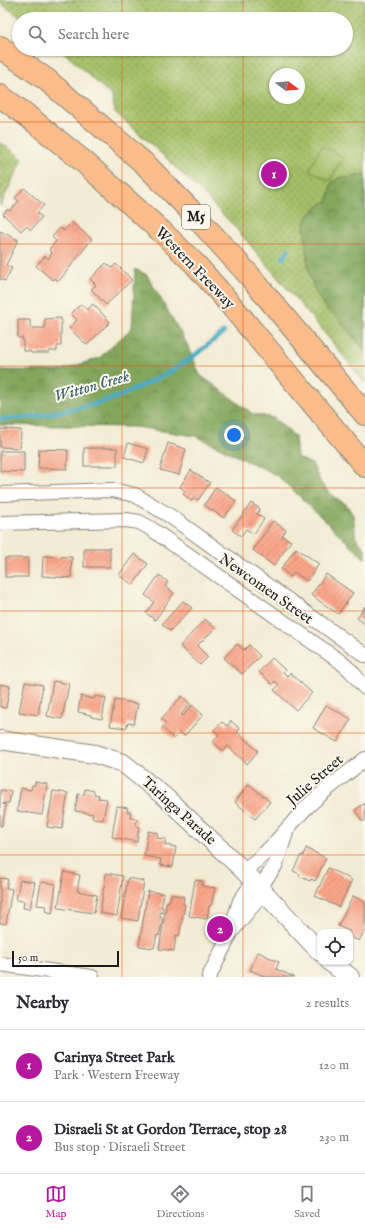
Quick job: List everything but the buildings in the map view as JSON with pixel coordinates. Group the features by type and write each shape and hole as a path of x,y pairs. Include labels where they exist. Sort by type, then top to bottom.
{"highway":[{"name":"M5","path":"0,47 12,55"},
{"name":"M5","path":"13,56 47,80 145,164 189,209 248,274 365,414"},
{"name":"Western Freeway","path":"0,96 25,114 84,162 162,232 194,264 224,297 365,466"}],"street":[{"name":"Newcomen Street","path":"0,494 112,490 130,493 177,520 365,655"},
{"path":"143,524 149,503"},
{"name":"Newcomen Street","path":"0,523 133,520 143,524 346,666 365,688"},
{"name":"Taringa Parade","path":"0,740 95,754 123,763 165,797 255,882 317,949"},
{"name":"Julie Street","path":"255,882 261,858 288,827 310,804 365,759"},
{"name":"Julie Street","path":"255,882 276,863 288,827"},
{"path":"209,977 231,932 240,901 255,882"},
{"path":"0,964 92,977"},
{"path":"334,965 350,977"}],"green space":[{"path":"0,0 365,0 365,383 234,226 164,156 115,112 112,96 68,56 353,56 353,12 13,12 0,3"},
{"path":"0,142 23,159 0,206"},
{"path":"322,146 343,157 330,181 309,170"},
{"path":"365,174 365,351 339,319 324,306 317,295 310,278 304,227 309,215 328,200 332,182 343,177 349,178"},
{"path":"135,269 147,275 187,344 200,375 253,414 274,418 295,437 297,457 312,464 321,483 335,498 346,504 353,515 356,538 365,549 365,559 278,476 196,436 135,427 0,425 0,370 59,371 99,358 132,328"}],"waterway":[{"name":"Witton Creek","path":"283,258 289,249"},
{"name":"Witton Creek","path":"0,419 34,417 95,404 120,396 166,374 190,359 224,332"}],"place":[{"name":"Carinya Street Park","path":"274,174"},
{"name":"Disraeli St at Gordon Terrace, stop 28","path":"220,929"}]}
